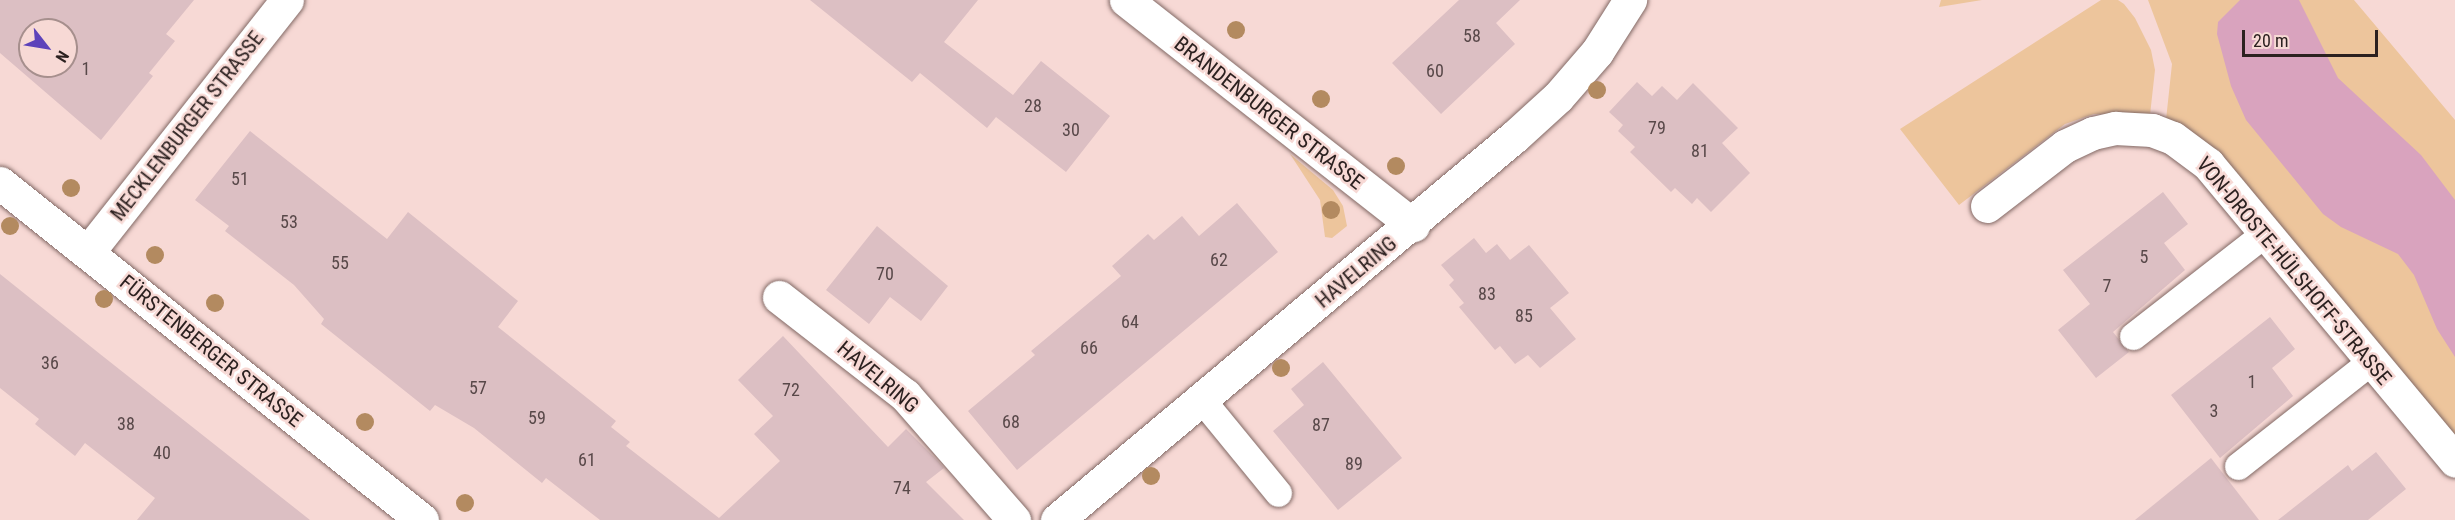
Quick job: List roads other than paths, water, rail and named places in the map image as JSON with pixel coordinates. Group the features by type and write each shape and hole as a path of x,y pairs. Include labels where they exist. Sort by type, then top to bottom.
{"street":[{"name":"MECKLENBURGER STRASSE","path":"87,252 287,0"},
{"name":"BRANDENBURGER STRASSE","path":"1126,0 1413,225"},
{"name":"HAVELRING","path":"1057,520 1413,225 1558,97 1597,52 1630,0"},
{"name":"VON-DROSTE-HÜLSHOFF-STRASSE","path":"1987,206 2056,153 2093,133 2115,128 2152,130 2191,149 2208,164 2370,362 2455,460"},
{"name":"FÜRSTENBERGER STRASSE","path":"0,183 422,520"},
{"name":"HAVELRING","path":"779,297 905,394 1014,520"}],"lane":[{"path":"2133,336 2264,234"},
{"path":"2238,466 2370,362"},
{"path":"1202,400 1278,493"}]}
